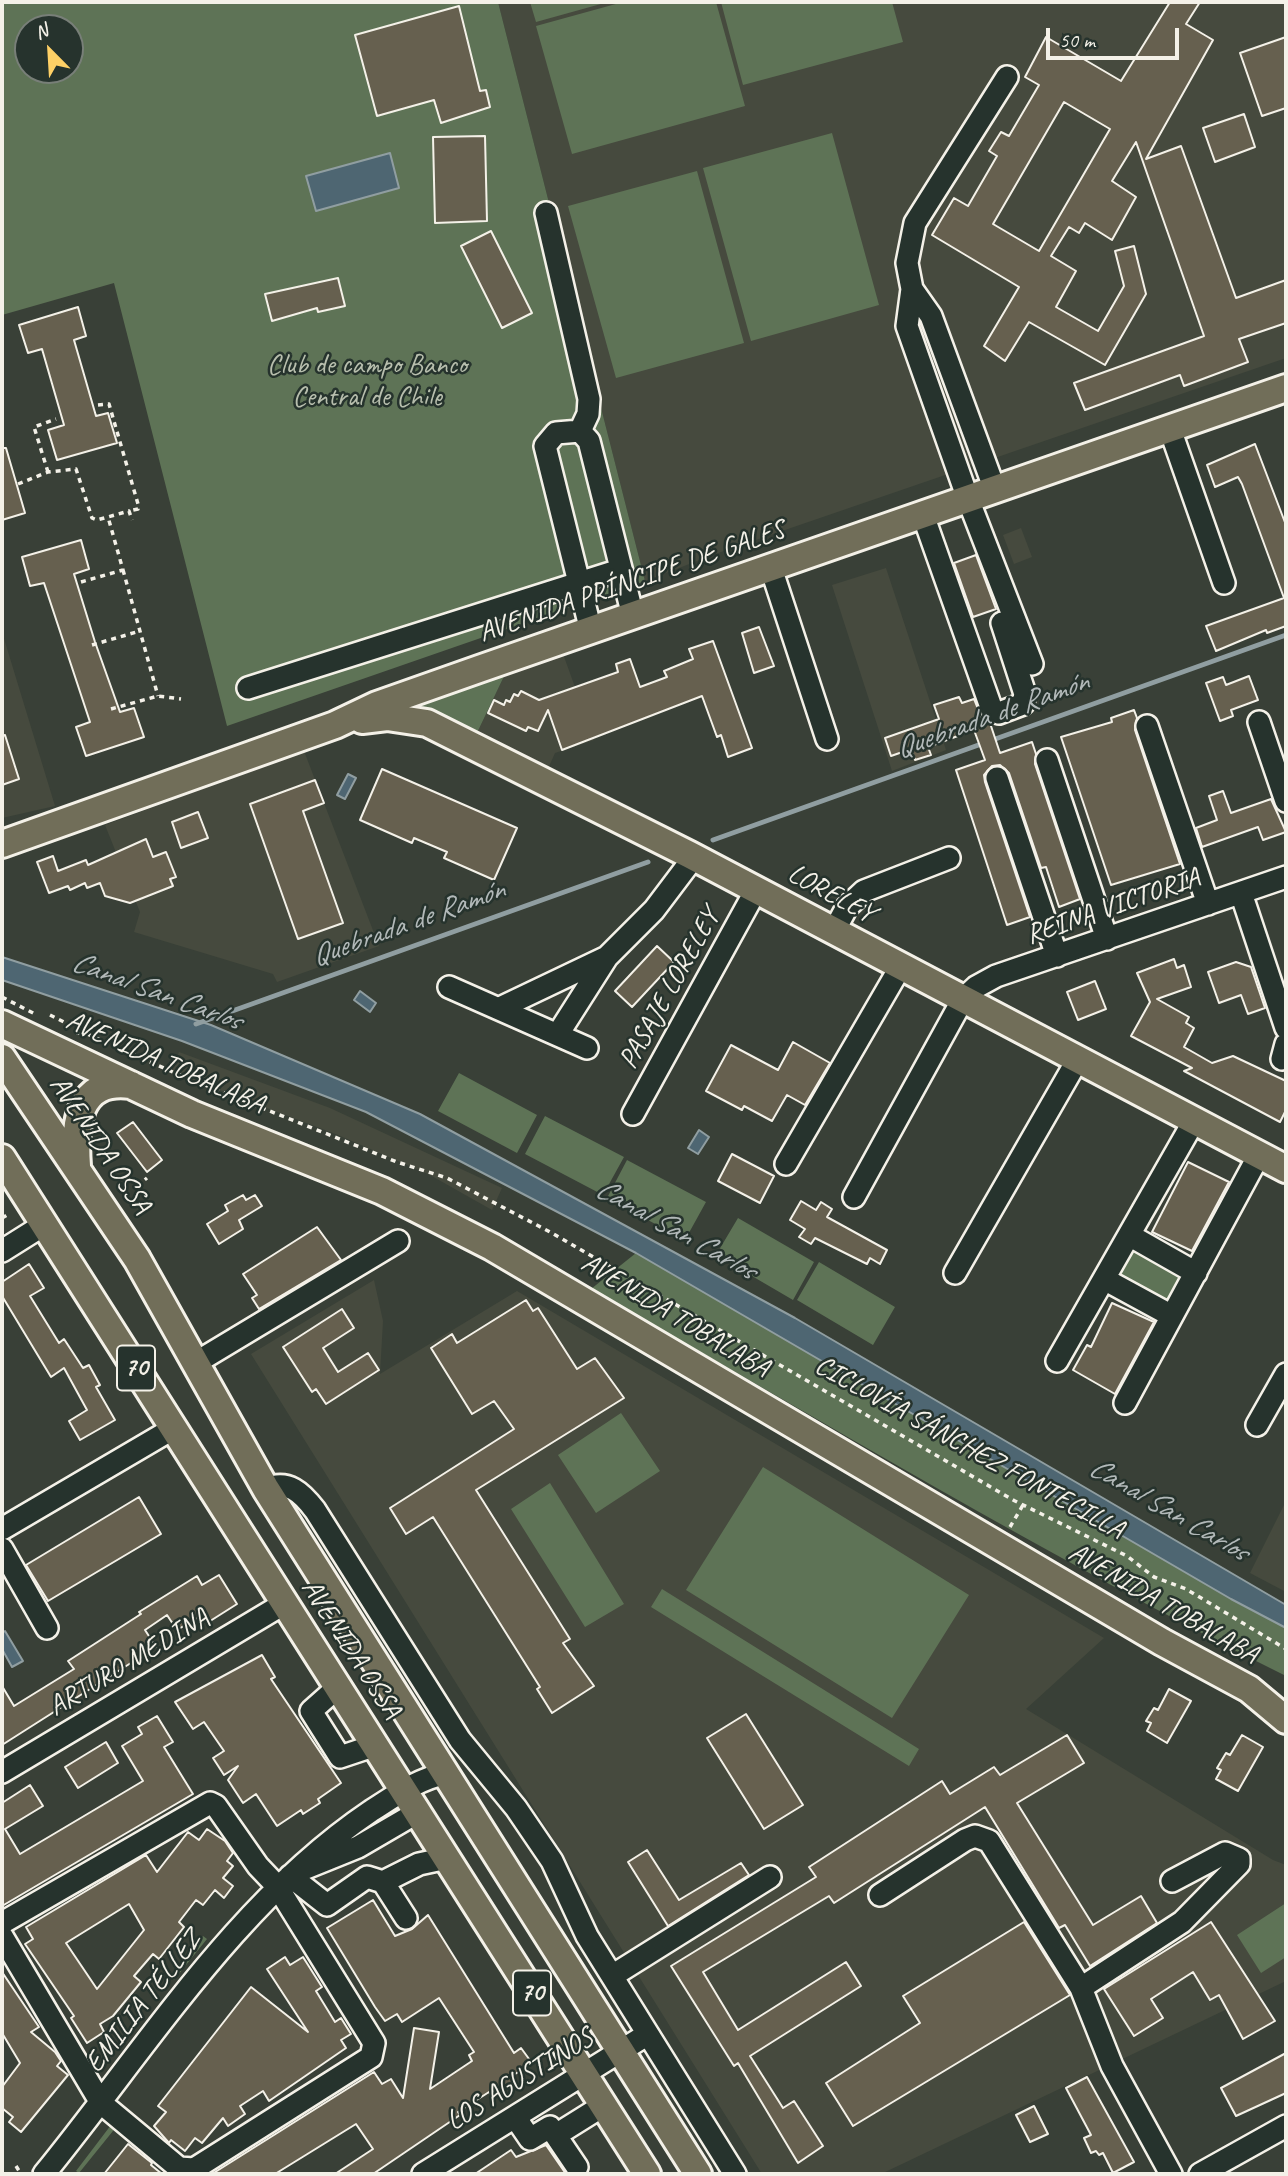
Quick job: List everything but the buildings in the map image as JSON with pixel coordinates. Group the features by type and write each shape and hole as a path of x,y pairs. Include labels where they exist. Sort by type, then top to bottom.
{"main road":[{"name":"AVENIDA PRÍNCIPE DE GALES","path":"2,844 335,724 377,705 1286,388"},
{"name":"LORELEY","path":"335,724 387,717 427,723 683,852 1286,1169"},
{"name":"AVENIDA TOBALABA","path":"2,1024 192,1114 382,1191 492,1247 1162,1642 1249,1689 1286,1720"},
{"name":"AVENIDA OSSA","path":"2,1058 137,1259 266,1489 698,2174"},
{"path":"77,1166 76,1130 83,1106 90,1095 103,1088 133,1086"},
{"name":"AVENIDA OSSA","path":"2,1158 647,2174"},
{"path":"227,1511 266,1489"},
{"path":"1249,1689 1286,1702"}],"street":[{"path":"923,515 992,710 999,713 1025,701 907,326 912,289 907,263 915,223 1007,78"},
{"path":"546,213 589,398 588,414 580,431"},
{"path":"912,289 931,316 995,490"},
{"path":"1170,429 1224,583"},
{"path":"580,431 589,441 633,616"},
{"path":"580,431 556,433 545,446 591,631"},
{"path":"964,501 1032,664"},
{"path":"771,568 827,739"},
{"path":"248,688 620,570"},
{"path":"969,646 1006,634"},
{"path":"1259,722 1286,801"},
{"path":"1147,726 1208,904"},
{"path":"1047,760 1107,939"},
{"path":"997,778 1057,956"},
{"path":"558,1034 607,957 654,910 683,852"},
{"path":"834,931 848,907 864,891 949,858"},
{"name":"REINA VICTORIA","path":"963,999 985,981 1286,877"},
{"name":"PASAJE LORELEY","path":"634,1114 756,890"},
{"path":"1241,893 1286,1028"},
{"path":"500,1008 607,957"},
{"path":"786,1164 901,966"},
{"path":"449,987 587,1048"},
{"path":"854,1197 963,999"},
{"path":"955,1273 1078,1059"},
{"path":"1057,1361 1195,1121"},
{"path":"1125,1403 1259,1155"},
{"path":"2,1251 45,1224"},
{"path":"1129,1236 1196,1273"},
{"path":"197,1362 398,1241"},
{"path":"1104,1279 1172,1316"},
{"path":"1257,1425 1286,1374"},
{"path":"2,1529 174,1428"},
{"name":"AVENIDA OSSA","path":"266,1489 277,1486 292,1488 315,1510 460,1740 516,1808 552,1861 587,1936 735,2174"},
{"path":"2,1549 47,1628"},
{"name":"ARTURO MEDINA","path":"2,1772 285,1604"},
{"path":"338,1687 311,1711 340,1757 376,1745"},
{"name":"EMILIA TÉLLEZ","path":"288,1878 358,1847 411,1801 425,1779 447,1773"},
{"name":"EMILIA TÉLLEZ","path":"44,2174 224,1945 288,1878 328,1840 411,1801"},
{"path":"2,1923 209,1803 216,1806 258,1866 288,1878 327,1905 375,1880 419,1864 447,1858"},
{"path":"880,1895 965,1840 975,1836 983,1838 995,1848 1081,1988 1112,2066 1171,2174"},
{"path":"358,1847 360,1865 406,1918"},
{"path":"1081,1988 1182,1923 1239,1864 1239,1859 1224,1853 1172,1881"},
{"path":"612,1976 770,1877"},
{"path":"2,1937 102,2103 179,2168 194,2169 371,2057 374,2043 288,1878"},
{"name":"LOS AGUSTINOS","path":"423,2174 648,2034"},
{"path":"556,2135 604,2105"},
{"path":"515,2117 530,2140 550,2127 577,2167"},
{"path":"1199,2174 1286,2126"}],"path":[{"path":"18,484 48,472 77,470 91,516 97,520 138,509 109,404 98,405"},
{"path":"48,472 34,426 56,419"},
{"path":"129,511 132,520"},
{"path":"108,517 158,696"},
{"path":"81,582 123,570"},
{"path":"92,645 140,631"},
{"path":"111,709 158,696 181,699"},
{"path":"2,997 29,1009 39,1018"},
{"path":"50,1015 66,1023"},
{"name":"CICLOVÍA SÁNCHEZ FONTECILLA","path":"71,1034 85,1033 175,1073 397,1162 447,1178 552,1233 1015,1501 1127,1556 1154,1577 1186,1589 1286,1648"},
{"path":"137,1186 147,1178"},
{"path":"2,1218 8,1214"},
{"path":"16,2166 21,2174"}],"shaded area":[{"path":"498,2 1286,2 1286,358 718,553 645,581"},
{"path":"1021,528 1032,557 1014,564 1003,535"},
{"path":"886,568 946,750 892,771 832,585"},
{"path":"2,632 55,806 2,818"},
{"path":"562,651 594,740 555,753 547,771 476,735 507,670"},
{"path":"304,751 379,946 277,982 273,974 134,932 140,912 105,825"},
{"path":"179,1052 330,1108 502,1188 492,1210 430,1175 338,1135 172,1072"},
{"path":"374,1280 383,1321 380,1374 517,1291 1104,1638 1026,1709 1273,1860 1286,1865 1286,1981 881,2174 762,2174 251,1354"},
{"path":"1286,1501 1286,1592 1250,1573"}],"green space":[{"name":"Club de campo Banco Central de Chile","path":"2,2 498,2 645,581 227,726 114,283 2,315"},
{"path":"530,2 608,2 536,22"},
{"path":"623,2 716,2 745,106 572,154 536,26"},
{"path":"721,2 892,2 903,42 743,85"},
{"path":"832,133 879,305 751,341 703,168"},
{"path":"697,171 744,343 616,378 568,206"},
{"path":"507,670 476,735 437,715 404,707"},
{"path":"459,1073 537,1115 517,1153 438,1111"},
{"path":"545,1116 624,1157 603,1195 525,1154"},
{"path":"627,1160 706,1202 685,1240 607,1198"},
{"path":"738,1218 814,1262 793,1300 716,1255"},
{"path":"1133,1249 1185,1280 1170,1306 1117,1275"},
{"path":"636,1253 1231,1599 1286,1628 1286,1676 1023,1536 591,1289"},
{"path":"819,1262 895,1307 873,1345 797,1300"},
{"path":"621,1413 660,1471 596,1513 558,1455"},
{"path":"763,1467 969,1595 892,1718 686,1590"},
{"path":"550,1483 624,1604 585,1627 511,1509"},
{"path":"662,1589 919,1749 909,1766 651,1607"},
{"path":"1286,1903 1286,1957 1261,1973 1237,1935"},
{"path":"203,1936 207,1939 174,1980 171,1978"},
{"path":"111,2125 117,2126 79,2173 76,2171"}],"water":[{"path":"390,153 399,188 316,211 306,176"},
{"path":"348,774 356,778 345,799 337,795"},
{"path":"2,957 211,1025 420,1114 795,1318 1286,1605 1286,1628 1231,1599 636,1253 366,1112 182,1041 2,980"},
{"path":"360,991 376,1003 370,1012 354,1000"},
{"path":"699,1130 709,1137 698,1154 688,1148"},
{"path":"5,1631 23,1661 12,1667 2,1649 2,1633"}],"waterway":[{"name":"Quebrada de Ramón","path":"713,840 1286,635"},
{"name":"Quebrada de Ramón","path":"196,1024 648,862"}],"water label":[{"name":"Canal San Carlos","path":"156,992"},
{"name":"Canal San Carlos","path":"675,1230"},
{"name":"Canal San Carlos","path":"1168,1510"}]}
